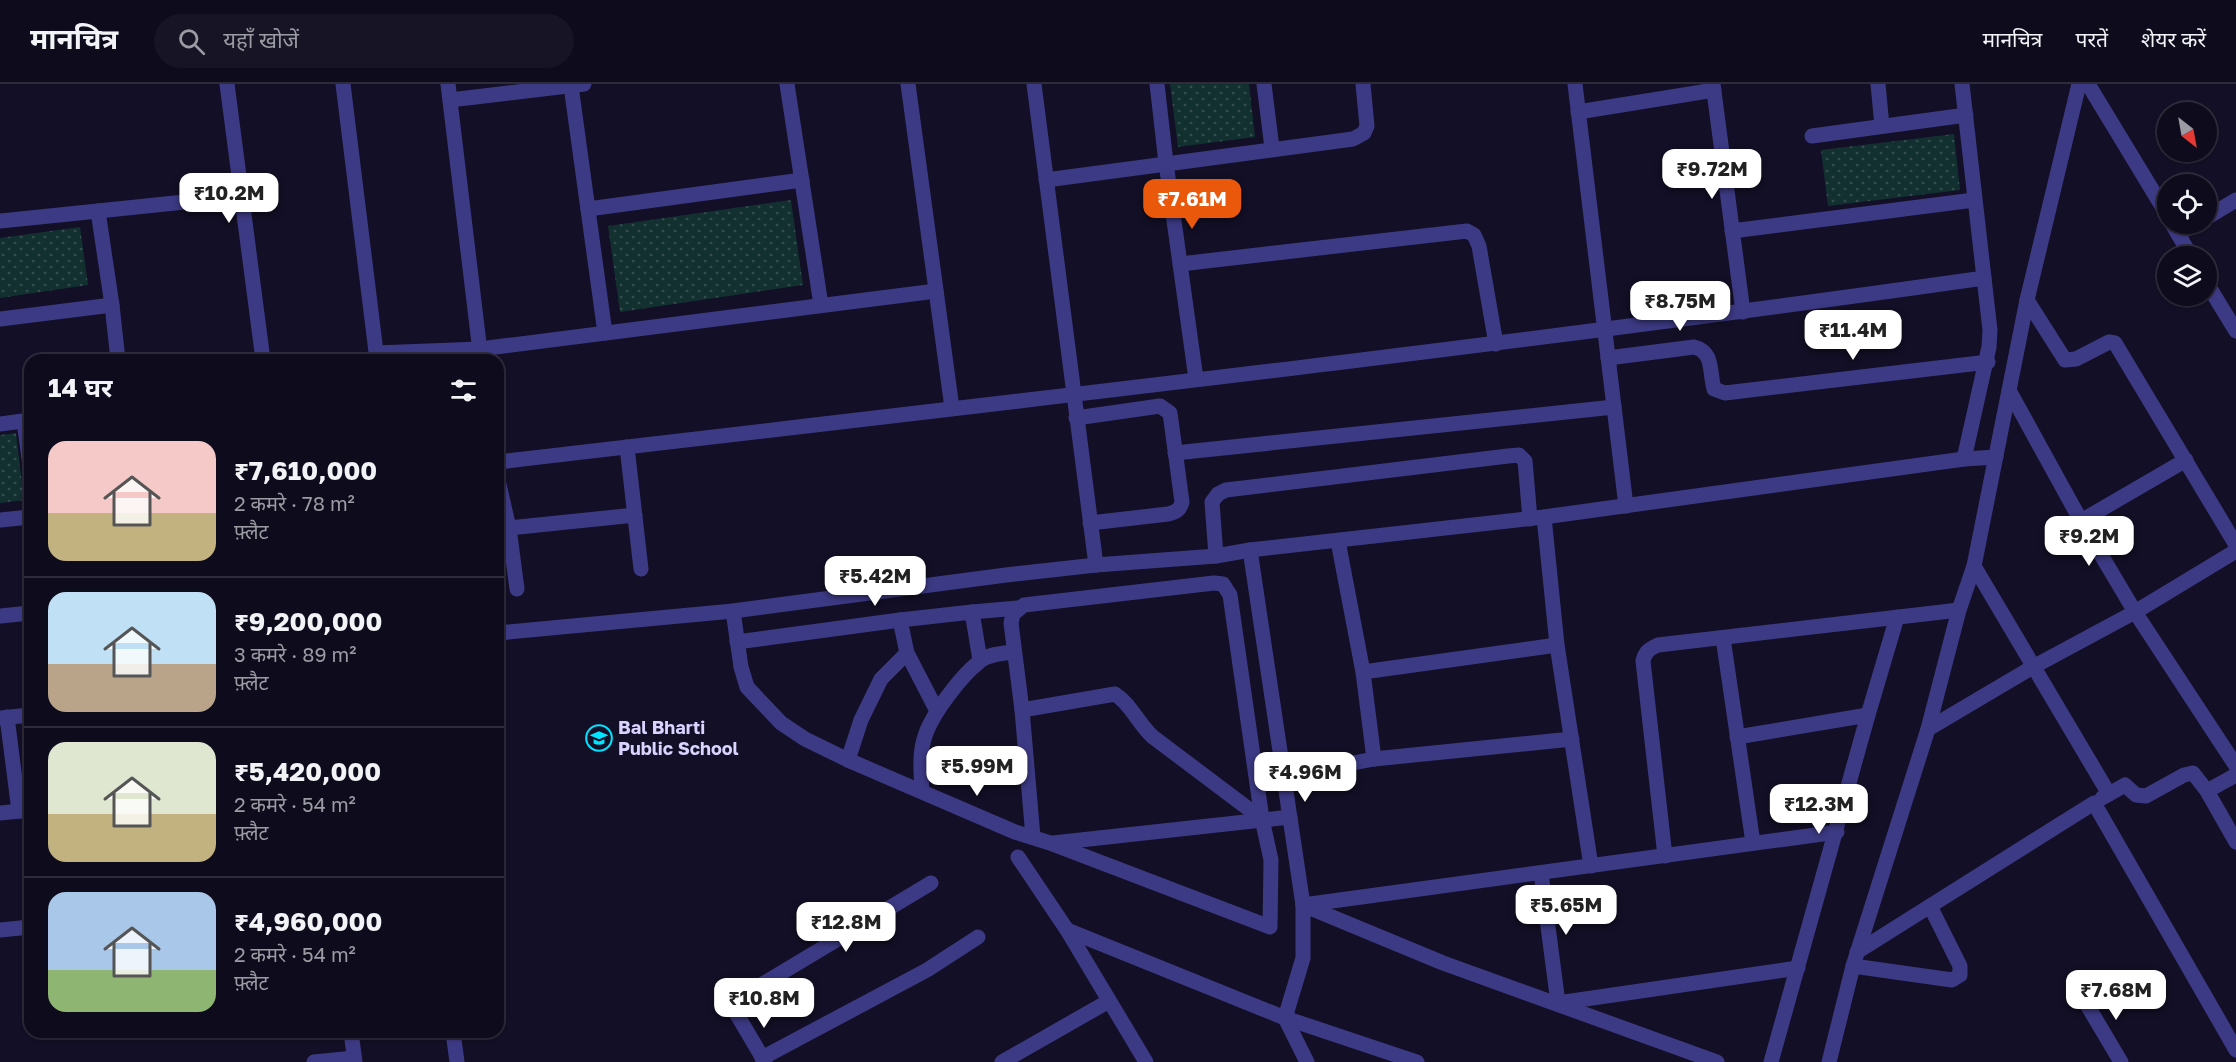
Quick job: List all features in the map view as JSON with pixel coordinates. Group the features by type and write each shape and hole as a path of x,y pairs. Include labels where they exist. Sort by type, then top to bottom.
{"street":[{"path":"227,84 262,354"},
{"path":"343,84 376,354"},
{"path":"448,84 481,354 605,333 936,291"},
{"path":"787,84 821,305"},
{"path":"908,84 952,408"},
{"path":"1034,84 1096,565"},
{"path":"1158,84 1166,163 1196,379"},
{"path":"1264,84 1272,148"},
{"path":"1046,180 1272,148 1353,139 1364,133 1367,126 1363,84"},
{"path":"1575,84 1626,506"},
{"path":"1878,84 1882,126"},
{"path":"1962,84 1990,330 1988,362 1964,459"},
{"path":"1828,1062 1855,959 1928,729 1959,610 1974,566 2027,300 2079,84"},
{"path":"2088,84 2157,198"},
{"path":"450,100 578,85 588,208 605,333"},
{"path":"1578,112 1714,87 1743,312"},
{"path":"1812,135 1966,115"},
{"path":"588,208 802,180"},
{"path":"0,221 242,196"},
{"path":"1732,231 1974,200"},
{"path":"2217,211 2236,200"},
{"path":"98,211 117,354"},
{"path":"1180,264 1467,231 1474,235 1479,246 1496,344"},
{"path":"504,461 952,408 1073,396 1196,379 1605,331 1984,278"},
{"path":"2027,300 2065,360 2076,359 2109,342 2115,343 2236,545"},
{"path":"2217,300 2236,331"},
{"path":"0,319 112,305"},
{"path":"1608,358 1694,347 1702,349 1707,353 1709,359 1714,388 1725,393 1988,362"},
{"path":"2010,392 2081,521 2135,612 2236,766"},
{"path":"1076,418 1160,406 1170,413 1182,502 1176,512 1090,523"},
{"path":"1175,453 1614,407"},
{"path":"0,424 24,421"},
{"path":"627,447 641,569"},
{"path":"1216,556 1212,501 1226,490 1508,456 1518,456 1525,461 1537,518 1591,866"},
{"path":"504,632 733,611 1096,565 1216,556 1250,550 1537,518 1964,459 1996,457"},
{"path":"2081,521 2186,459"},
{"path":"504,506 517,589"},
{"path":"509,528 635,515"},
{"path":"0,520 24,518"},
{"path":"1338,541 1363,672 1374,759"},
{"path":"1250,550 1303,905 1303,958 1285,1018 1307,1062"},
{"path":"1928,729 2034,667 2135,612 2236,550"},
{"path":"1974,566 2109,794"},
{"path":"733,611 737,642 747,687 781,723 805,739 1015,832 1050,843 1270,927 1271,860 1262,819 1230,595 1222,584 1214,582 737,642"},
{"path":"1018,608 1013,614 1011,623 1022,710 1033,837"},
{"path":"1665,856 1643,661 1650,648 1658,645 1959,610"},
{"path":"972,612 980,660"},
{"path":"0,616 24,614"},
{"path":"1771,1062 1897,617"},
{"path":"900,620 907,653 937,711"},
{"path":"1723,638 1753,843"},
{"path":"1363,672 1557,645"},
{"path":"922,791 921,762 924,736 937,711 980,660 1014,652"},
{"path":"848,760 861,720 881,679 907,653"},
{"path":"1022,710 1115,694 1125,703 1146,731 1262,819"},
{"path":"1737,737 1868,715"},
{"path":"0,813 24,811 3,718 24,716"},
{"path":"1284,776 1374,759 1572,739"},
{"path":"1855,959 1929,906 2125,785 2136,795 2146,796 2188,773 2196,776 2236,842"},
{"path":"2207,791 2236,775"},
{"path":"2094,803 2236,1050"},
{"path":"1050,843 1290,817"},
{"path":"1303,905 1837,832"},
{"path":"1018,857 1067,930 1146,1062"},
{"path":"1541,873 1558,1003"},
{"path":"931,883 736,1000 734,1006 736,1013 764,1060 927,970 978,937"},
{"path":"1303,905 1443,963 1717,1062"},
{"path":"1855,959 1956,979 1960,975 1960,966 1929,906"},
{"path":"0,930 24,928"},
{"path":"1067,930 1285,1018 1417,1062"},
{"path":"1558,1003 1798,968"},
{"path":"2083,998 2121,1062"},
{"path":"1002,1062 1109,1001"},
{"path":"314,1062 354,1060 352,1038"},
{"path":"454,1038 457,1062"}],"green space":[{"path":"1170,84 1249,84 1255,137 1178,147"},
{"path":"1954,134 1960,190 1828,206 1821,150"},
{"path":"791,200 803,285 620,312 608,226"},
{"path":"80,227 88,285 0,298 0,238"},
{"path":"16,433 24,500 0,503 0,435"}],"place":[{"name":"Bal Bharti Public School","path":"599,738"}]}
